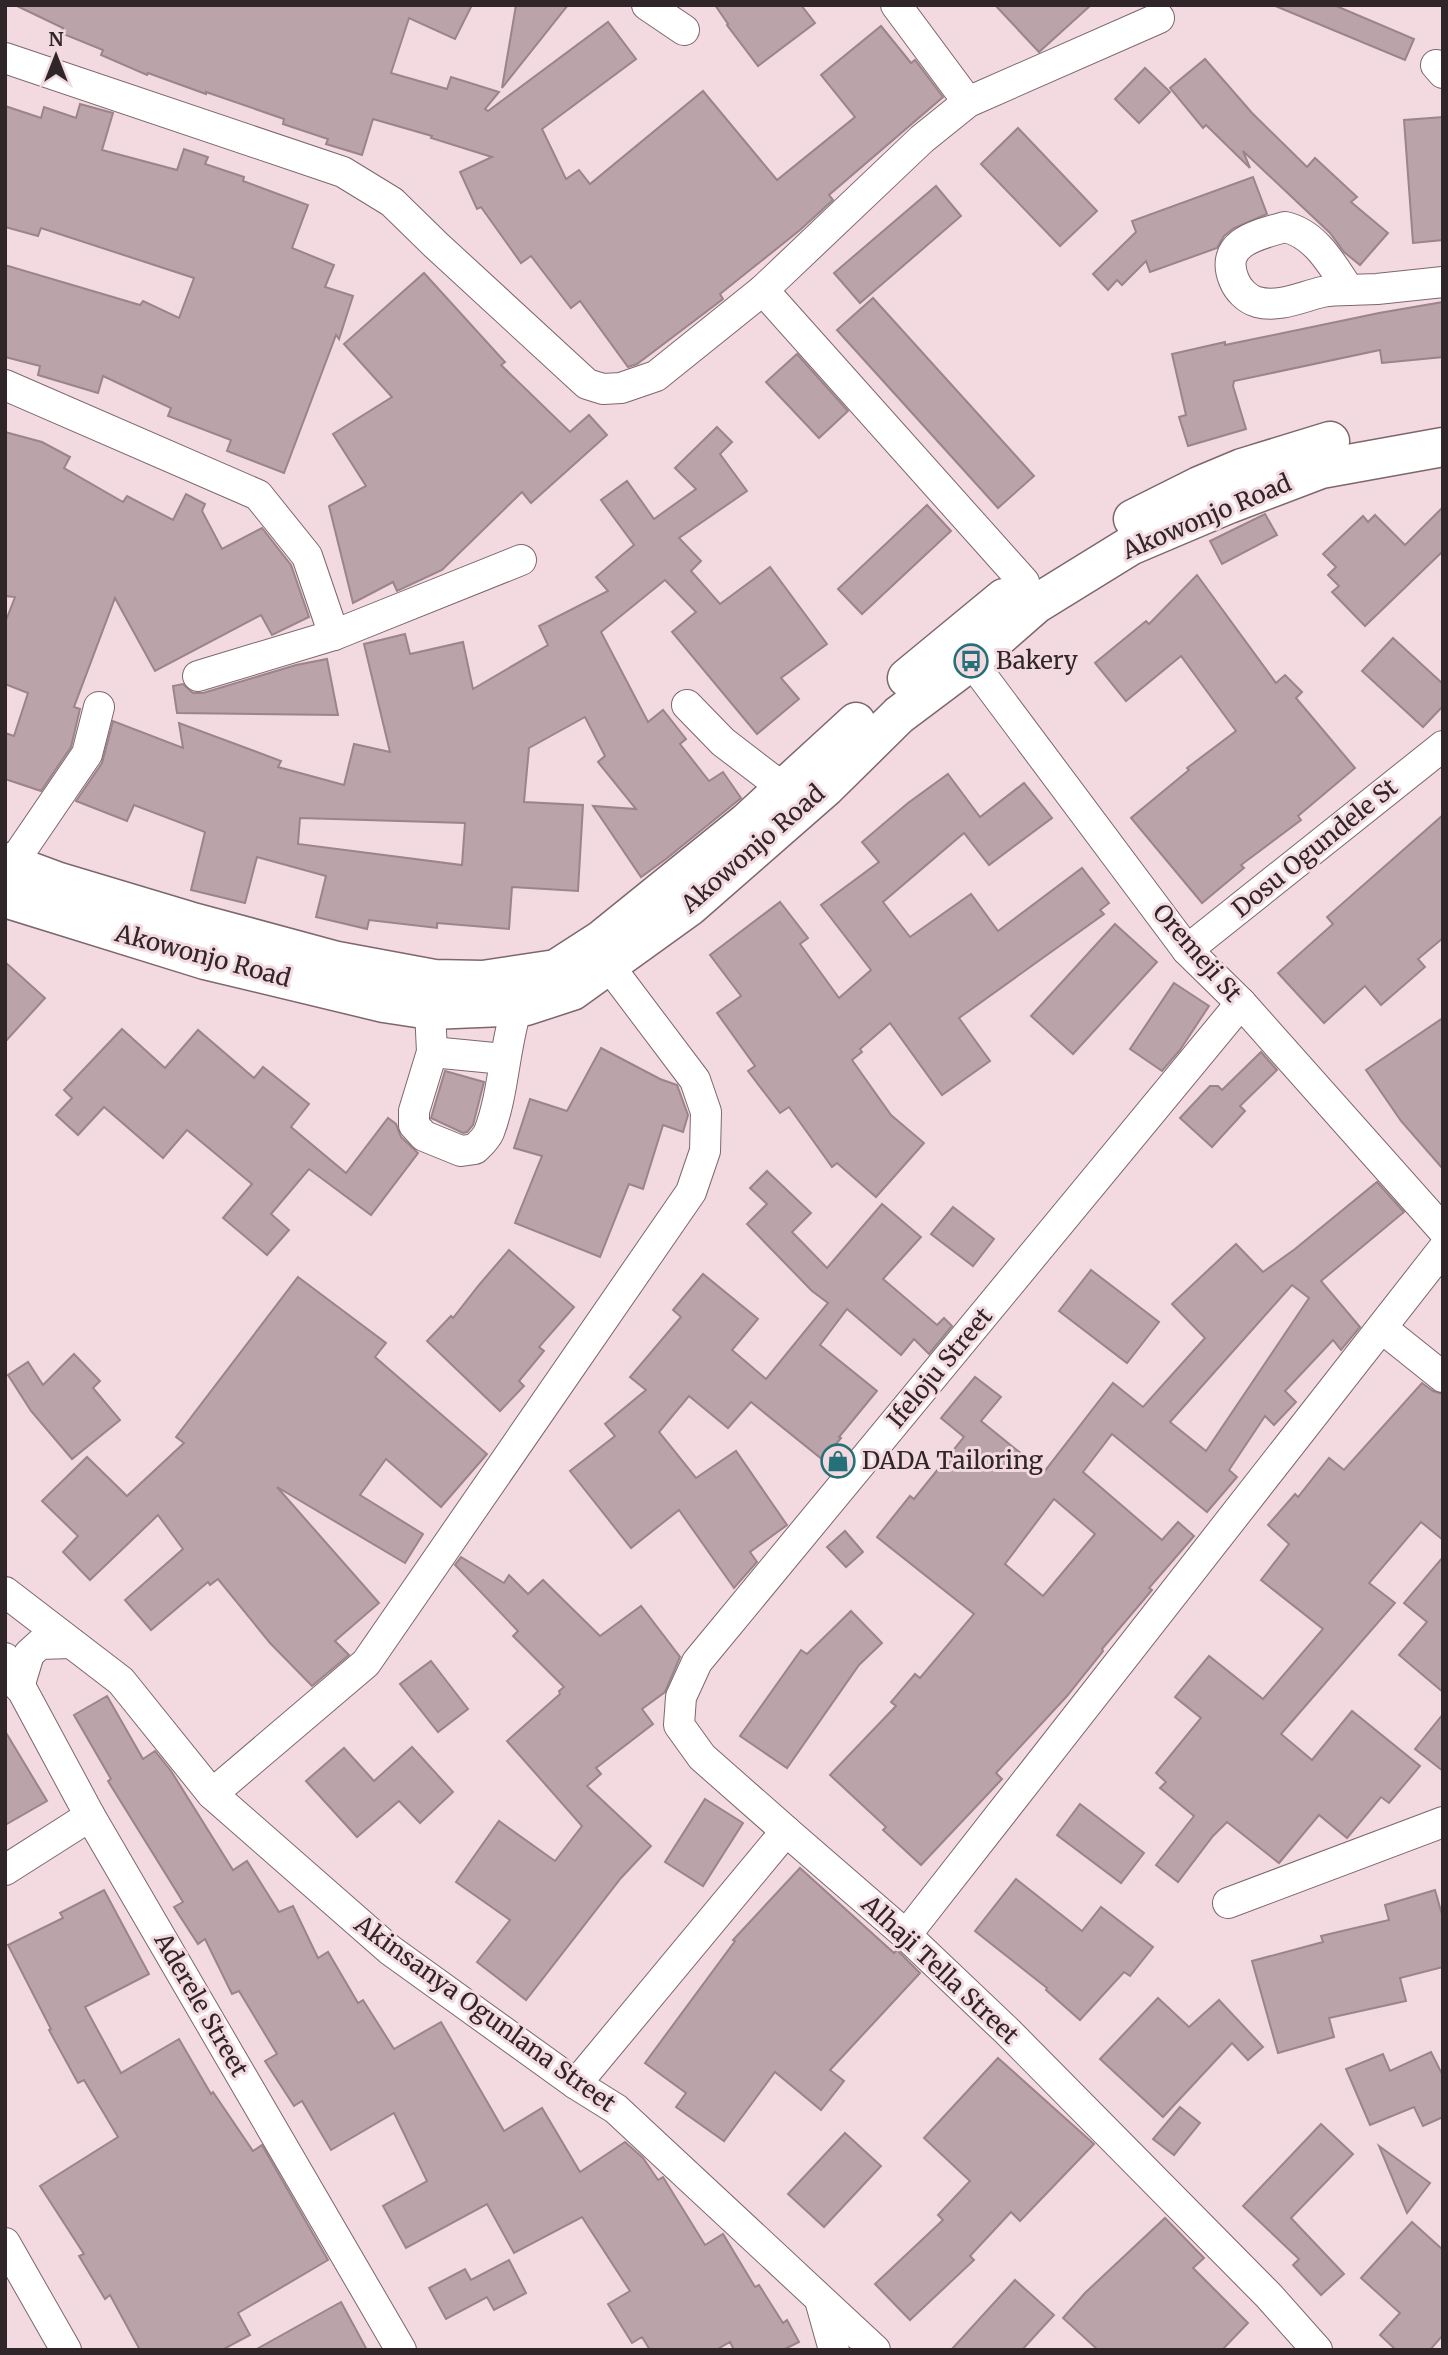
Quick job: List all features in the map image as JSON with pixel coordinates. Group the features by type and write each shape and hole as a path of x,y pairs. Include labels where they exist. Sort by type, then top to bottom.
{"main road":[{"name":"Akowonjo Road","path":"432,994 483,980 556,969 601,940 747,822 858,720 1024,582 1124,524 1241,468 1324,442 1443,425"},
{"name":"Akowonjo Road","path":"8,875 59,882 216,929 337,961 432,994 517,1007 572,991 690,906 826,787 899,715 971,661 1036,604 1129,546 1229,504 1321,469 1443,447"}],"street":[{"path":"647,5 684,30"},
{"path":"896,5 968,102"},
{"path":"5,58 343,172 392,202 587,384 603,389 621,388 656,376 764,289 922,139 968,102 1159,18"},
{"path":"1349,289 1443,282"},
{"path":"764,289 1024,582"},
{"path":"5,385 258,495 307,556 334,635"},
{"path":"198,676 334,635 521,560"},
{"name":"Oremeji St","path":"971,661 1187,950 1241,1003 1443,1230"},
{"path":"687,705 723,742 783,788"},
{"path":"8,875 87,754 99,707"},
{"name":"Dosu Ogundele St","path":"1187,950 1443,746"},
{"path":"212,1794 366,1663 691,1192 705,1151 706,1112 695,1080 609,966"},
{"path":"432,994 432,1052 414,1111 414,1125 424,1136 461,1151 475,1149 489,1134 509,1031 517,1007"},
{"name":"Ifeloju Street","path":"786,1831 702,1757 679,1726 681,1697 697,1662 1241,1003"},
{"path":"432,1052 504,1059"},
{"path":"906,1935 1443,1249"},
{"path":"1383,1329 1443,1377"},
{"name":"Akinsanya Ogunlana Street","path":"10,1601 121,1681 212,1794 390,1950 576,2084 616,2109 875,2350"},
{"path":"19,1687 29,1654 40,1644 71,1643"},
{"name":"Aderele Street","path":"5,1658 90,1816 401,2350"},
{"path":"5,1870 90,1816"},
{"path":"1228,1903 1443,1822"},
{"path":"576,2084 786,1831"},
{"name":"Alhaji Tella Street","path":"786,1831 906,1935 1008,2032 1269,2295 1317,2350"},
{"path":"5,2243 66,2350"},
{"path":"820,2298 834,2350"}],"building":[{"path":"15,5 472,5 455,39 409,18 391,73 447,89 451,77 499,92 485,109 488,111 608,22 636,59 542,129 566,179 579,170 590,184 703,91 777,180 855,117 821,75 881,26 911,63 915,60 943,97 829,195 833,200 800,230 720,294 723,299 637,364 628,367 580,301 571,308 531,256 521,263 481,207 477,209 460,172 492,157 373,119 362,155 326,144 328,139 283,124 284,119 148,73 147,75 101,55 103,50 61,33 63,28"},
{"path":"516,5 568,5 502,88"},
{"path":"715,5 801,5 815,23 758,66"},
{"path":"995,5 1091,5 1039,52"},
{"path":"1273,5 1334,5 1414,39 1405,60"},
{"path":"1205,59 1252,113 1307,167 1315,158 1357,197 1351,202 1388,233 1360,265 1243,151 1250,168 1206,125 1203,128 1170,88"},
{"path":"1145,68 1170,92 1139,123 1115,99"},
{"path":"80,104 113,113 102,150 177,170 184,149 208,157 205,164 244,177 243,181 308,205 292,248 334,265 325,287 353,296 339,339 336,335 284,473 227,451 231,440 168,416 171,408 103,376 98,393 38,375 40,366 5,357 5,265 140,305 143,301 179,318 194,278 41,228 38,236 5,227 5,106 41,118 44,107 76,118"},
{"path":"1443,117 1443,240 1413,243 1404,120"},
{"path":"1018,128 1097,211 1060,246 981,164"},
{"path":"1253,177 1267,214 1234,228 1224,236 1217,248 1150,272 1146,261 1122,285 1117,280 1108,290 1093,274 1136,232 1132,221"},
{"path":"936,186 961,216 860,303 834,273"},
{"path":"424,273 505,362 501,365 570,432 589,415 607,435 531,503 522,492 442,570 397,591 393,582 353,603 329,506 366,486 333,434 392,397 344,344"},
{"path":"873,298 1034,476 998,508 837,330"},
{"path":"1443,302 1443,357 1382,363 1380,350 1234,381 1233,386 1246,429 1188,446 1179,417 1186,415 1172,354"},
{"path":"797,354 848,411 819,438 766,382"},
{"path":"717,427 732,442 720,454 747,491 679,538 701,561 691,571 720,604 770,567 827,644 781,678 799,699 757,734 672,632 696,612 665,580 601,632 648,722 663,710 686,739 680,744 709,781 723,772 741,798 641,877 593,806 636,809 598,762 605,756 585,717 529,748 524,802 583,805 578,891 512,887 509,929 437,923 437,928 369,920 367,929 316,917 326,876 257,857 245,903 191,890 205,832 134,805 127,821 76,801 102,763 113,721 183,748 179,723 281,761 278,767 344,785 354,744 390,752 364,644 405,634 410,654 463,642 473,689 548,645 539,626 608,591 596,577 634,545 601,500 627,481 654,519 696,489 675,468","holes":["300,818 465,823 462,865 298,844"]},
{"path":"5,432 42,442 70,457 64,468 123,502 127,496 173,520 186,494 205,504 202,511 222,549 262,528 291,565 309,617 272,635 261,615 155,671 115,598 74,707 80,709 71,747 41,791 5,779 5,733 14,736 28,693 5,684 5,623 15,597 5,596"},
{"path":"927,505 951,531 862,614 838,589"},
{"path":"1443,507 1443,551 1365,626 1332,592 1339,586 1328,575 1336,567 1323,554 1363,516 1368,522 1375,515 1405,545"},
{"path":"1265,514 1277,535 1222,564 1210,541"},
{"path":"1197,575 1276,683 1285,675 1302,692 1296,698 1355,768 1298,816 1301,820 1241,865 1244,868 1202,903 1131,818 1189,770 1187,768 1236,731 1181,656 1126,701 1095,663 1146,621 1149,624"},
{"path":"1393,638 1443,684 1443,706 1423,727 1362,671"},
{"path":"327,659 338,715 177,713 173,686 183,684 193,693 203,693 296,665"},
{"path":"948,774 980,817 1024,783 1052,818 989,865 964,833 883,902 910,937 971,894 998,931 1082,868 1109,903 1100,910 1104,914 959,1018 990,1061 942,1095 890,1023 860,1049 862,1052 852,1060 891,1115 924,1143 876,1197 837,1163 832,1167 789,1107 780,1113 748,1071 755,1066 717,1013 741,996 710,955 780,902 808,938 800,944 839,998 871,970 821,905 879,862 862,842"},
{"path":"1443,815 1443,938 1418,959 1425,967 1381,1005 1365,986 1324,1023 1278,973 1333,924 1327,917"},
{"path":"1115,924 1157,962 1073,1054 1031,1016"},
{"path":"5,962 45,998 5,1042"},
{"path":"1174,983 1209,1006 1180,1050 1162,1071 1130,1049"},
{"path":"1443,1018 1443,1169 1401,1121 1366,1070"},
{"path":"122,1029 165,1068 198,1030 254,1078 263,1067 309,1104 291,1127 346,1173 388,1118 396,1124 401,1137 418,1153 371,1215 309,1169 271,1214 289,1230 267,1255 223,1218 252,1184 187,1130 163,1158 104,1107 78,1135 56,1115 72,1098 64,1090"},
{"path":"601,1048 677,1085 688,1115 683,1132 663,1125 643,1189 629,1184 600,1257 515,1223 542,1156 514,1148 530,1099 567,1111"},
{"path":"1261,1052 1277,1070 1240,1106 1245,1111 1212,1147 1180,1118 1210,1086 1218,1086 1222,1090"},
{"path":"445,1071 484,1082 473,1125 467,1132 463,1133 431,1118"},
{"path":"767,1171 811,1213 792,1232 827,1268 882,1204 921,1237 883,1279 937,1325 944,1318 952,1326 929,1354 914,1339 901,1355 847,1309 820,1345 877,1391 823,1460 751,1402 728,1428 689,1396 659,1432 696,1478 736,1451 787,1525 750,1552 757,1562 734,1588 679,1510 631,1548 570,1471 615,1436 605,1424 646,1390 630,1377 681,1317 673,1310 703,1274 758,1319 732,1350 766,1379 828,1303 812,1291 747,1224 767,1204 750,1188"},
{"path":"1377,1182 1404,1212 1321,1281 1360,1327 1341,1350 1333,1340 1285,1391 1296,1402 1274,1425 1265,1416 1229,1470 1237,1477 1207,1512 1112,1434 1083,1472 1162,1540 1178,1522 1194,1536 1149,1588 1152,1590 1067,1696 996,1773 1002,1779 921,1865 883,1830 886,1827 830,1775 896,1706 891,1702 915,1674 920,1678 974,1614 877,1537 910,1496 914,1499 964,1437 941,1418 975,1377 1001,1397 981,1421 1044,1472 1113,1383 1143,1407 1205,1338 1172,1304 1236,1244 1263,1272","holes":["1292,1285 1309,1298 1206,1451 1170,1422","1054,1499 1095,1534 1043,1596 1005,1564"]},
{"path":"953,1207 994,1239 973,1266 931,1234"},
{"path":"509,1250 574,1307 539,1347 544,1351 519,1381 524,1386 500,1411 427,1341 451,1316 453,1318"},
{"path":"1091,1270 1159,1322 1127,1363 1059,1311"},
{"path":"298,1277 386,1343 375,1357 487,1454 441,1507 386,1459 360,1495 423,1534 405,1563 277,1487 379,1603 335,1641 349,1655 312,1686 270,1643 218,1579 210,1585 208,1582 151,1630 125,1600 183,1549 158,1515 90,1580 63,1552 78,1536 42,1501 87,1457 127,1496 184,1443 176,1437"},
{"path":"74,1354 100,1381 93,1388 120,1420 72,1459 31,1411 8,1375 28,1362 43,1385"},
{"path":"1422,1383 1443,1394 1443,1540 1421,1522 1369,1583 1395,1603 1281,1734 1312,1760 1352,1711 1420,1766 1389,1803 1381,1797 1347,1838 1319,1815 1279,1863 1227,1822 1178,1882 1156,1865 1194,1816 1160,1788 1166,1782 1156,1773 1201,1718 1175,1697 1209,1656 1263,1699 1323,1629 1261,1580 1289,1544 1268,1525 1295,1494 1298,1497 1329,1458 1344,1470"},
{"path":"845,1531 863,1552 846,1567 827,1547"},
{"path":"461,1557 504,1583 509,1575 528,1594 543,1580 600,1636 641,1606 680,1657 665,1692 642,1709 653,1724 596,1768 601,1774 587,1786 651,1846 621,1878 526,2000 477,1962 510,1920 456,1882 499,1821 555,1861 582,1826 507,1741 560,1694 559,1691 564,1687 513,1636 518,1631 455,1565"},
{"path":"1443,1557 1443,1692 1399,1655 1427,1622 1404,1603"},
{"path":"851,1611 882,1643 859,1665 787,1768 740,1736 801,1650 807,1654"},
{"path":"431,1661 468,1709 438,1732 400,1684"},
{"path":"107,1696 143,1759 155,1751 171,1771 233,1870 247,1861 279,1912 293,1906 318,1958 328,1952 358,2003 363,2000 394,2049 441,2022 504,2131 542,2108 580,2172 625,2142 643,2158 658,2180 663,2177 705,2245 723,2234 755,2287 759,2285 783,2323 787,2320 799,2342 783,2350 734,2350 730,2342 716,2350 650,2350 642,2337 632,2343 608,2304 630,2291 582,2217 514,2253 487,2204 406,2248 383,2206 427,2181 394,2113 331,2150 302,2101 294,2106 265,2061 277,2054 239,1991 232,1994 205,1939 198,1944 174,1907 183,1902 108,1781 111,1779 74,1715"},
{"path":"1443,1714 1443,1771 1415,1749"},
{"path":"5,1731 47,1801 5,1825"},
{"path":"412,1747 453,1792 420,1823 399,1801 357,1837 306,1781 344,1748 374,1781"},
{"path":"705,1799 743,1823 703,1886 665,1862"},
{"path":"1080,1804 1144,1853 1121,1883 1057,1835"},
{"path":"800,1868 894,1953 897,1950 920,1973 830,2070 844,2081 821,2110 775,2072 724,2141 676,2107 686,2093 645,2063 735,1941 733,1940"},
{"path":"1016,1879 1082,1931 1101,1907 1153,1947 1130,1976 1124,1972 1080,2020 1046,1990 1047,1988 975,1931"},
{"path":"104,1890 149,1974 85,2007 121,2073 179,2039 211,2094 213,2092 253,2151 262,2145 328,2260 238,2313 250,2335 222,2350 140,2350 110,2295 105,2299 79,2256 84,2254 40,2186 118,2137 84,2080 78,2083 8,1945 63,1918 60,1913"},
{"path":"1435,1890 1443,1918 1443,1967 1400,1978 1406,2001 1329,2018 1334,2037 1278,2053 1252,1961 1323,1942 1321,1936 1389,1920 1385,1905"},
{"path":"1158,1998 1189,2027 1219,2000 1263,2047 1248,2060 1232,2043 1163,2117 1100,2059"},
{"path":"1431,2052 1443,2076 1443,2117 1423,2126 1414,2107 1370,2125 1346,2069 1383,2054 1390,2071"},
{"path":"998,2058 1094,2144 1020,2221 1011,2212 970,2256 974,2260 910,2320 875,2284 943,2220 938,2215 970,2181 924,2138"},
{"path":"1180,2107 1200,2123 1174,2155 1153,2139"},
{"path":"1321,2124 1353,2154 1291,2218 1344,2274 1321,2295 1293,2265 1299,2259 1243,2206"},
{"path":"845,2133 881,2166 824,2227 788,2194"},
{"path":"1379,2146 1430,2183 1407,2213"},
{"path":"1165,2218 1204,2258 1193,2268 1248,2323 1222,2350 1098,2350 1063,2318 1085,2293"},
{"path":"1412,2222 1443,2250 1443,2335 1430,2350 1396,2350 1380,2335 1400,2313 1361,2278"},
{"path":"509,2260 526,2293 494,2310 487,2297 446,2319 429,2288 465,2269 471,2280"},
{"path":"1015,2280 1054,2315 1022,2350 951,2350"},
{"path":"341,2302 367,2350 255,2350"}],"place":[{"name":"Bakery","path":"971,661"},
{"name":"DADA Tailoring","path":"838,1461"}]}
